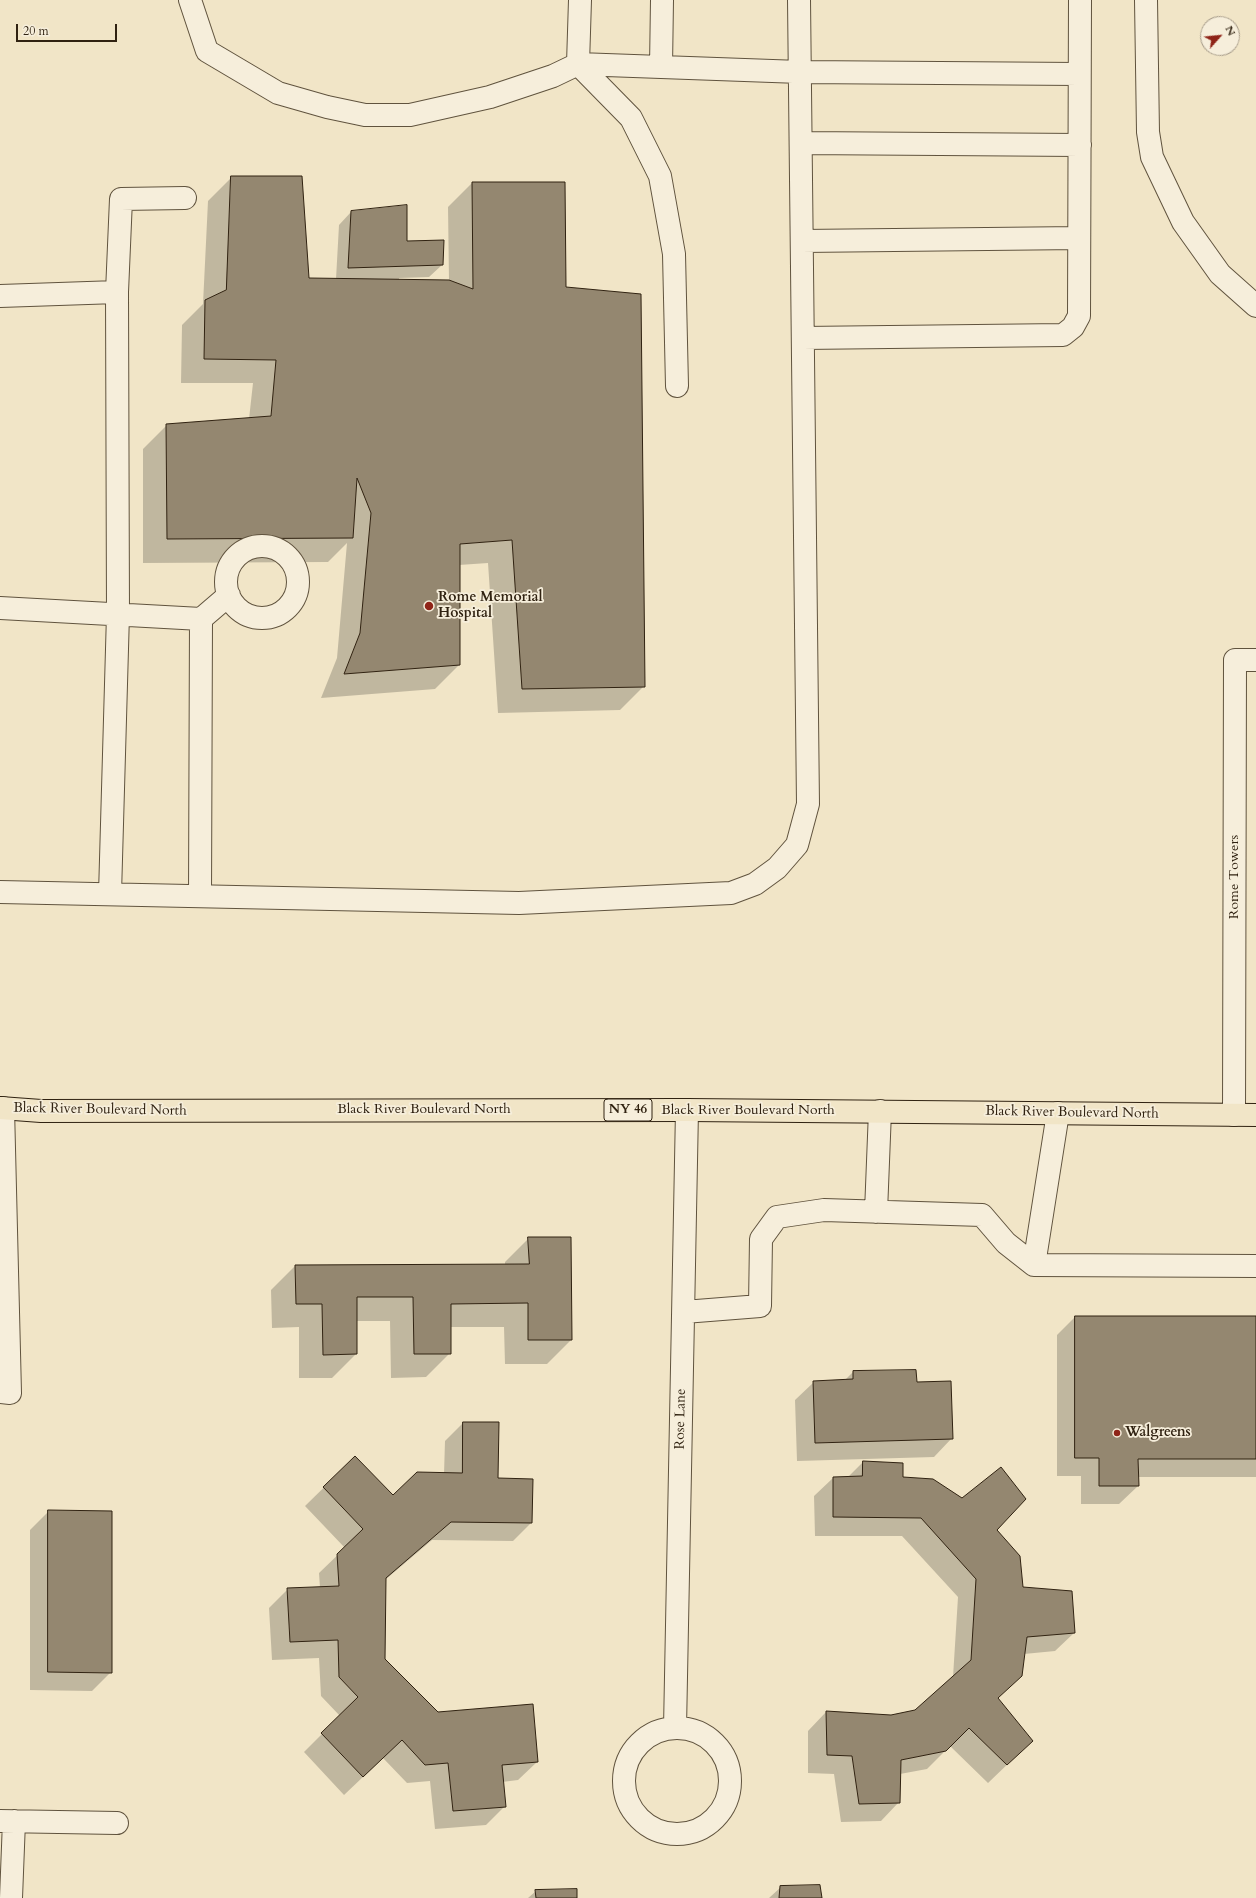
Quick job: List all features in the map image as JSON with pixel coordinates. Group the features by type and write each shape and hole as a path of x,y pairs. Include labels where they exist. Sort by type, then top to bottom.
{"main road":[{"name":"Black River Boulevard North","path":"1,1108 41,1111 687,1110 1256,1115"}],"street":[{"path":"190,0 207,51 278,93 365,116 410,115 490,97 552,76 578,64 800,72 1080,74"},
{"path":"580,0 578,64 631,118 660,176 674,254 677,386"},
{"path":"661,67 662,0"},
{"path":"0,892 519,903 731,893 755,884 777,868 797,845 808,804 799,0"},
{"path":"803,338 1063,335 1073,327 1079,316 1080,0"},
{"path":"1146,0 1148,132 1152,157 1187,228 1220,274 1256,306"},
{"path":"801,144 1080,145"},
{"path":"110,894 118,614 117,292 121,199 185,198"},
{"path":"802,241 1079,238"},
{"path":"0,296 117,292"},
{"path":"0,608 201,619 229,596"},
{"path":"200,896 201,619"},
{"name":"Rome Towers","path":"1234,1115 1235,660 1256,660"},
{"path":"0,1392 10,1393 1,1108"},
{"name":"Rose Lane","path":"675,1728 687,1110"},
{"path":"876,1212 880,1111"},
{"path":"1034,1265 1058,1113"},
{"path":"684,1312 760,1306 761,1239 776,1217 824,1210 982,1215 1006,1243 1034,1265 1256,1266"},
{"path":"675,1728 691,1729 714,1743 725,1757 730,1778 729,1793 722,1810 711,1823 694,1832 676,1834 658,1831 638,1817 626,1795 625,1774 632,1754 644,1740 658,1731 675,1728"},
{"path":"11,1898 7,1821 117,1823"}],"building":[{"path":"231,176 302,176 309,278 449,280 473,289 472,182 565,182 566,287 641,294 645,687 522,689 512,540 460,544 460,665 344,674 360,633 371,513 357,478 353,538 167,539 166,424 271,416 276,360 204,359 205,300 226,290"},
{"path":"407,205 407,241 444,240 443,265 348,268 351,211"},
{"path":"528,1237 571,1237 572,1340 528,1340 528,1303 451,1304 451,1354 414,1354 413,1297 357,1297 357,1354 323,1355 322,1304 296,1304 295,1265 529,1264"},
{"name":"Walgreens","path":"1075,1316 1256,1316 1256,1459 1138,1459 1139,1486 1099,1486 1099,1458 1075,1458"},
{"path":"916,1370 917,1382 951,1381 953,1439 815,1443 813,1381 853,1379 853,1371"},
{"path":"463,1422 499,1422 498,1478 533,1479 532,1523 451,1522 386,1578 385,1659 438,1712 533,1704 538,1762 502,1765 506,1807 453,1811 448,1763 425,1765 402,1740 363,1777 321,1733 358,1697 339,1677 338,1640 290,1642 287,1588 339,1586 337,1554 363,1529 323,1487 355,1456 393,1495 417,1472 462,1473"},
{"path":"863,1461 903,1463 903,1477 933,1479 962,1498 1001,1467 1026,1499 997,1530 1020,1556 1023,1587 1072,1591 1075,1633 1027,1637 1022,1676 998,1698 1033,1741 1007,1765 969,1728 946,1751 901,1760 900,1803 859,1804 852,1756 827,1755 826,1711 891,1715 915,1710 971,1660 976,1579 921,1518 833,1517 833,1477 862,1476"},
{"path":"48,1510 112,1511 112,1673 48,1672"},
{"path":"820,1885 822,1898 779,1898 780,1886"},
{"path":"577,1889 577,1898 536,1898 535,1890"}],"place":[{"name":"Rome Memorial Hospital","path":"429,606"},
{"name":"Walgreens","path":"1117,1433"}]}
